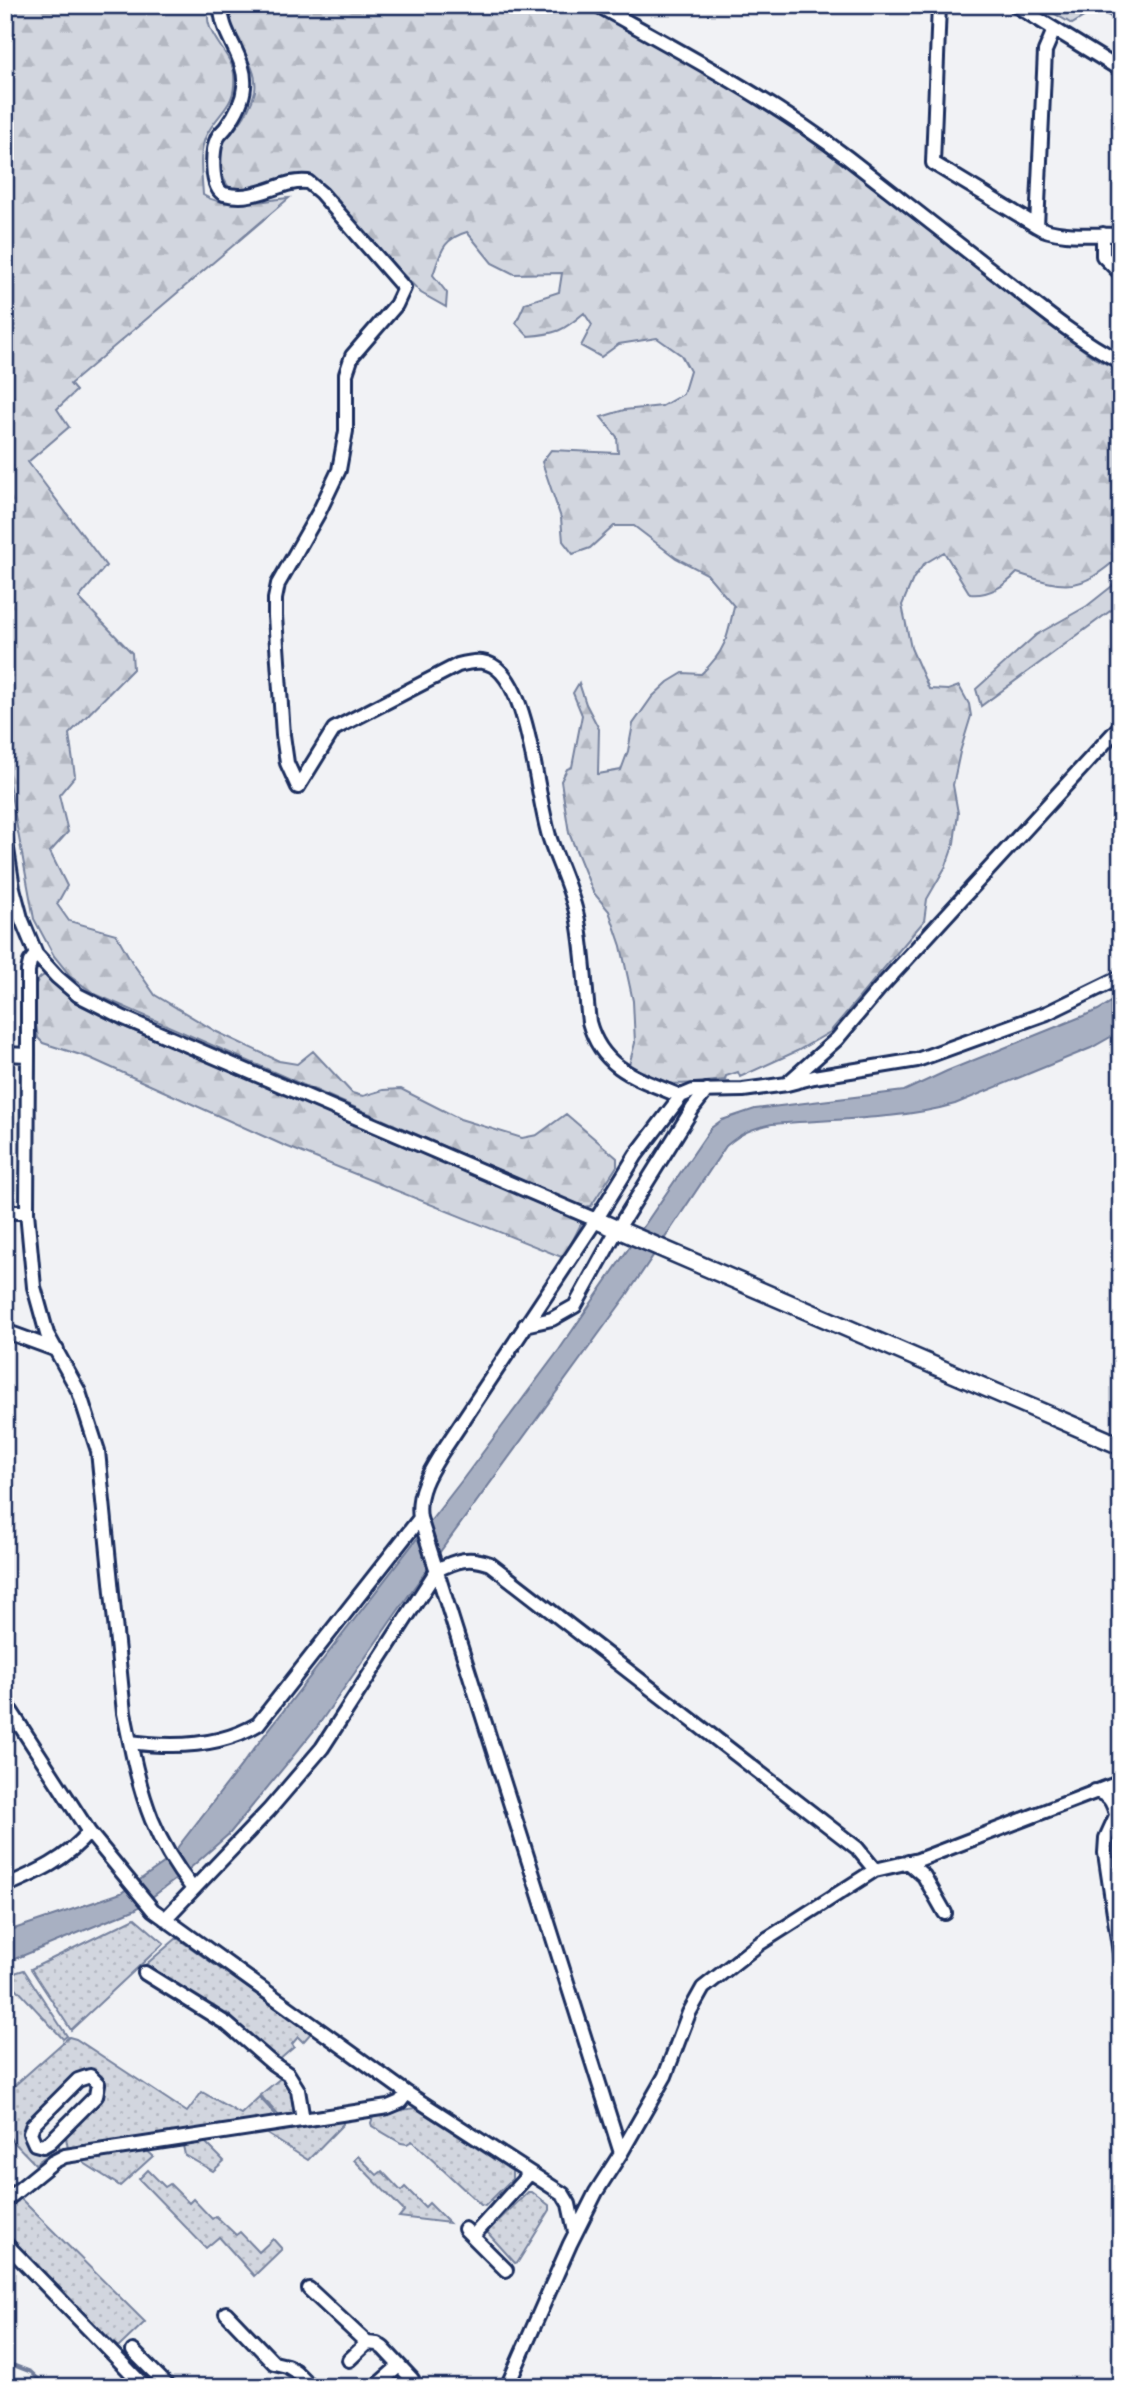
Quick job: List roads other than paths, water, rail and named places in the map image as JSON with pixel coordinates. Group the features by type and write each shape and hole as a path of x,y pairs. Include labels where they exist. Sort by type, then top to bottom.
{"street":[{"path":"221,5 221,19 238,51 243,67 244,90 239,106 215,144 214,174 218,189 223,194 242,196 269,191 288,183 308,182 321,193 404,288 396,305 352,356 346,374 346,431 339,470 319,512 278,584 275,616 287,763 298,787 334,729 458,665 474,661 491,663 514,690 531,749 548,833 579,922 587,1012 592,1035 600,1050 612,1063 634,1077 681,1096"},
{"path":"597,5 749,90 798,121 1052,318 1096,349 1121,362"},
{"path":"939,5 933,163 1043,231 1121,235"},
{"path":"1015,5 1121,70"},
{"path":"1037,226 1045,51 1054,30"},
{"path":"1103,234 1103,256 1121,274"},
{"path":"787,1084 837,1039 879,989 1121,725"},
{"path":"5,836 13,888 21,918 36,954 78,995 124,1018 1121,1446"},
{"path":"36,954 28,971 27,1212 34,1287 47,1334 79,1392 98,1451 124,1713 148,1812 157,1836 193,1889"},
{"path":"621,2153 422,1523 418,1503 426,1480 636,1155 681,1096 693,1091 743,1090 787,1084 917,1060 1047,1013 1121,977"},
{"path":"5,1054 28,1055"},
{"path":"525,1325 552,1318 575,1306 617,1230 707,1090"},
{"path":"5,1212 27,1212"},
{"path":"5,1331 57,1350"},
{"path":"130,1742 188,1745 225,1739 258,1724 422,1523"},
{"path":"165,1919 269,1810 322,1748 436,1566 459,1559 477,1558 490,1564 857,1848 875,1870"},
{"path":"5,1702 89,1832 153,1910 407,2093 563,2194 573,2218 575,2233"},
{"path":"507,2387 575,2233 596,2192 665,2076 689,2013 703,1988 759,1944 875,1870 908,1862 1121,1782"},
{"path":"1094,1791 1106,1794 1118,1810 1106,1838 1105,1853 1121,1960"},
{"path":"5,1886 43,1871 67,1855 89,1832"},
{"path":"908,1862 924,1876 945,1913"},
{"path":"145,1973 227,2024 288,2074 298,2090 303,2120"},
{"path":"85,2076 93,2078 98,2084 98,2092 61,2131 43,2146 35,2144 30,2137 33,2125 78,2080 85,2076"},
{"path":"5,2201 53,2162 65,2156 387,2107 400,2102 407,2093"},
{"path":"61,2131 65,2156"},
{"path":"506,2270 469,2233 530,2173"},
{"path":"5,2243 145,2387"},
{"path":"309,2289 367,2343 383,2348 412,2379"},
{"path":"226,2314 274,2363 295,2371 312,2387"},
{"path":"349,2360 367,2343"},
{"path":"133,2351 169,2387"},
{"path":"375,2387 399,2366"}],"water":[{"path":"1121,996 1121,1031 1091,1048 955,1104 888,1116 772,1124 748,1132 726,1146 627,1295 413,1589 317,1727 230,1833 188,1870 136,1909 5,1963 5,1932 121,1893 175,1855 178,1847 460,1483 559,1350 711,1128 722,1120 755,1109 904,1091 1098,1010"}],"waterway":[{"path":"5,2362 31,2372 47,2387"}]}
